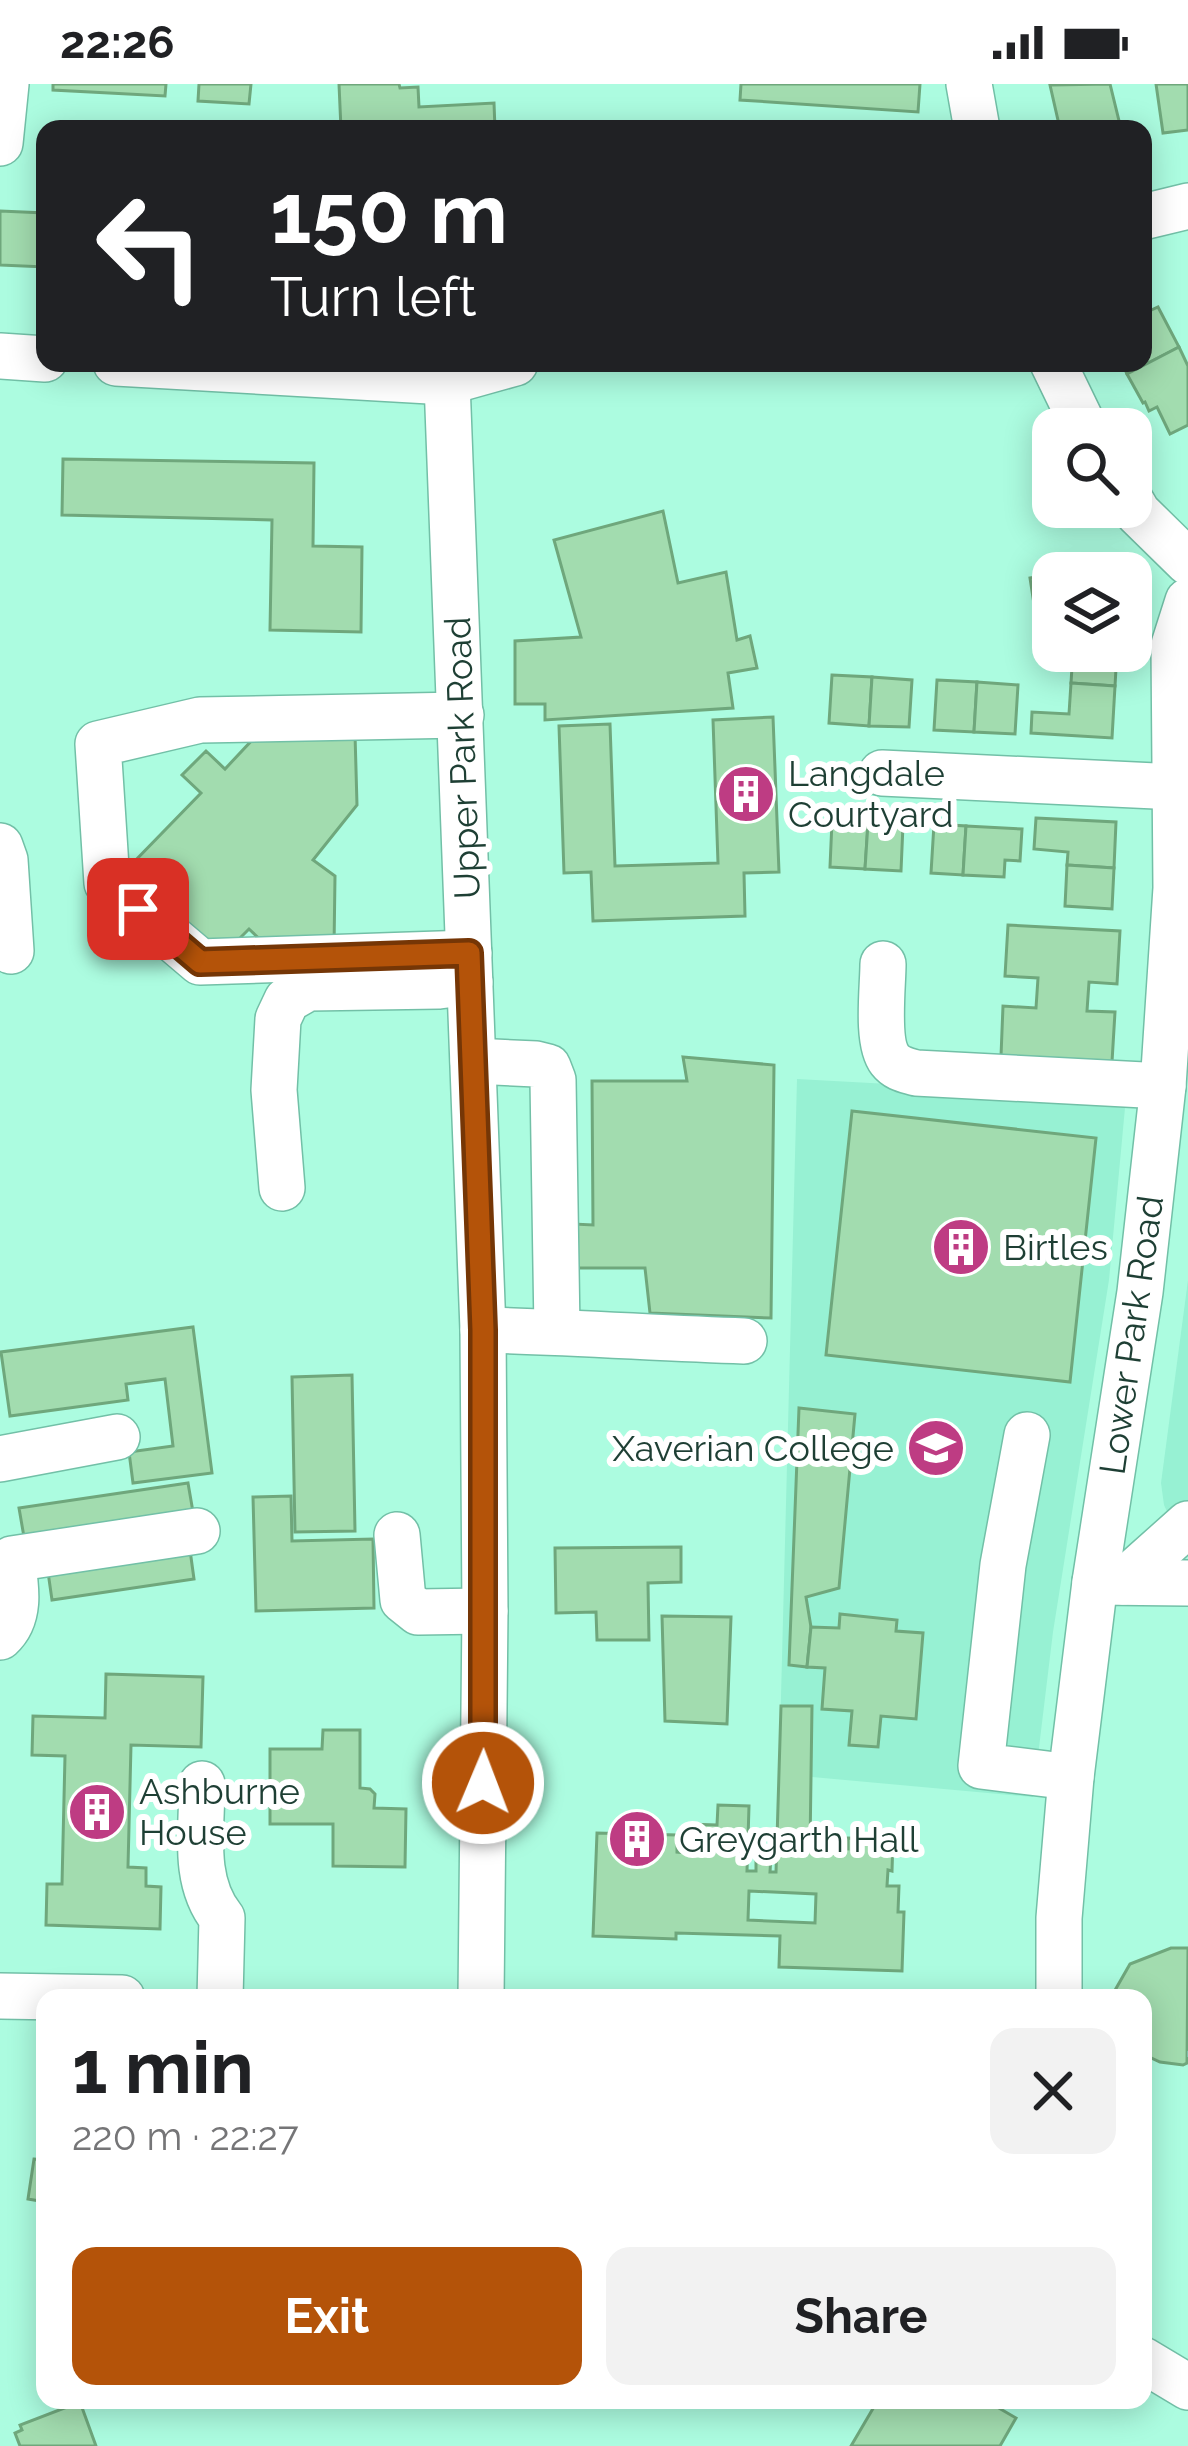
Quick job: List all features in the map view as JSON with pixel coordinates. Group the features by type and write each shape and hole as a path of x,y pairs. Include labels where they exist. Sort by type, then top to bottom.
{"street":[{"path":"0,143 6,84"},
{"path":"969,84 975,120"},
{"path":"1152,215 1188,206"},
{"path":"0,356 36,358"},
{"path":"273,372 447,382 483,372"},
{"path":"1057,372 1075,408"},
{"name":"Upper Park Road","path":"447,382 483,1330 481,1989"},
{"path":"1152,527 1188,562"},
{"name":"Lower Park Road","path":"1059,1989 1059,1918 1071,1777 1109,1582 1163,1086 1176,888 1174,645 1188,601"},
{"path":"460,715 200,721 98,744 107,883 200,962 469,967"},
{"path":"882,772 1177,787"},
{"path":"0,846 5,860 10,951"},
{"path":"883,964 883,1042 889,1059 900,1069 1163,1086"},
{"path":"281,1188 274,1090 278,1019 287,1000 308,988 439,986 469,967"},
{"path":"472,1061 536,1064 548,1067 553,1080 557,1330"},
{"path":"483,1330 744,1341"},
{"path":"1027,1435 1003,1564 981,1766 1071,1777"},
{"path":"0,1459 117,1437"},
{"path":"1109,1582 1188,1523"},
{"path":"0,1637 7,1631 16,1604 13,1559 197,1531"},
{"path":"397,1535 403,1600 418,1612 485,1611"},
{"path":"1109,1582 1188,1582"},
{"path":"202,1784 202,1876 222,1918 220,1989"},
{"path":"0,1996 36,1997"},
{"path":"1152,2365 1188,2387"}],"shaded area":[{"name":"Xaverian College","path":"797,1079 1126,1097 1109,1280 1053,1632 1033,1797 779,1774"},
{"path":"1188,1280 1188,1540 1171,1520 1161,1483"}],"building":[{"path":"53,84 166,84 165,96 53,90"},
{"path":"199,84 251,84 249,104 198,101"},
{"path":"339,84 418,87 419,107 494,103 495,120 341,120"},
{"path":"741,84 920,84 918,112 740,100"},
{"path":"1110,84 1119,120 1058,120 1050,85"},
{"path":"1156,84 1188,84 1188,130 1163,133"},
{"path":"0,211 36,213 36,267 0,265"},
{"path":"1158,307 1179,347 1152,361 1152,310"},
{"path":"1179,347 1188,366 1188,425 1170,434 1157,407 1152,410 1143,403 1127,374 1152,372 1152,361"},
{"path":"63,459 314,463 313,546 362,547 361,632 270,630 272,520 62,515"},
{"path":"663,511 678,583 726,572 737,640 750,636 757,668 728,673 733,708 545,720 545,704 515,704 515,641 581,637 554,540"},
{"path":"1072,672 1116,672 1115,686 1071,683"},
{"path":"832,675 872,677 869,726 829,723"},
{"path":"872,677 912,680 909,727 869,726"},
{"path":"937,680 977,682 974,732 934,730"},
{"path":"977,682 1018,685 1015,734 974,732"},
{"path":"1071,683 1115,686 1112,738 1031,733 1032,712 1069,714"},
{"name":"Langdale Courtyard","path":"773,717 779,872 744,873 745,916 593,921 591,872 564,873 559,726 610,724 615,866 718,863 713,720"},
{"path":"355,734 357,805 313,860 335,876 334,948 268,947 249,929 221,957 142,903 156,889 131,865 201,793 182,775 206,751 225,769 255,737"},
{"path":"1036,818 1116,822 1114,868 1067,865 1068,852 1034,849"},
{"path":"832,821 868,823 865,869 830,867"},
{"path":"868,823 903,825 901,871 865,869"},
{"path":"934,824 966,826 963,875 931,873"},
{"path":"966,826 1022,829 1020,861 1005,860 1004,877 963,875"},
{"path":"1067,865 1114,868 1112,909 1065,906"},
{"path":"1008,925 1120,931 1117,984 1089,982 1087,1011 1115,1012 1112,1062 1001,1056 1003,1006 1036,1008 1038,978 1005,976"},
{"path":"683,1057 774,1065 771,1318 650,1313 645,1268 573,1268 574,1224 593,1225 592,1081 687,1081"},
{"name":"Birtles","path":"852,1111 1096,1138 1070,1382 826,1355"},
{"path":"193,1327 212,1473 133,1483 129,1452 173,1446 165,1379 126,1384 128,1400 10,1416 1,1352"},
{"path":"352,1375 355,1531 295,1532 292,1377"},
{"path":"799,1408 855,1414 839,1588 806,1597 811,1627 807,1667 789,1665"},
{"path":"188,1483 193,1512 24,1537 19,1508"},
{"path":"291,1496 292,1541 373,1539 374,1608 256,1611 253,1497"},
{"path":"681,1547 681,1582 648,1583 649,1640 597,1640 596,1612 556,1613 555,1548"},
{"path":"190,1550 194,1579 52,1600 48,1572"},
{"path":"840,1614 897,1620 896,1631 923,1633 916,1719 881,1716 878,1747 849,1745 852,1711 822,1709 825,1668 807,1667 811,1627 839,1628"},
{"path":"662,1616 731,1617 727,1724 665,1721"},
{"name":"Ashburne House","path":"106,1674 203,1677 201,1747 131,1745 128,1867 146,1868 146,1886 161,1887 160,1929 46,1925 47,1884 62,1884 65,1756 32,1755 33,1716 105,1718"},
{"name":"Greygarth Hall","path":"781,1706 812,1706 810,1847 848,1849 848,1838 893,1839 887,1886 899,1886 898,1912 904,1912 902,1971 779,1967 780,1936 593,1936 597,1833 677,1835 677,1852 689,1853 690,1824 717,1825 718,1805 749,1806 747,1871 756,1871 756,1855 771,1856 770,1872 776,1872","holes":["749,1891 816,1894 815,1923 748,1920"]},
{"path":"323,1730 360,1730 360,1788 375,1794 374,1808 406,1809 405,1867 333,1866 333,1824 270,1824 270,1749 322,1749"},
{"path":"1171,1948 1188,1948 1187,2063 1152,2058 1152,1989 1116,1989 1130,1964"},
{"path":"34,2159 36,2159 36,2200 28,2199"},
{"path":"62,2409 83,2409 96,2446 20,2446 15,2433 22,2430 20,2425"},
{"path":"873,2409 1000,2409 1016,2418 1000,2446 851,2446"}],"place":[{"name":"Langdale Courtyard","path":"746,794"},
{"name":"Birtles","path":"961,1247"},
{"name":"Xaverian College","path":"936,1448"},
{"name":"Ashburne House","path":"97,1812"},
{"name":"Greygarth Hall","path":"637,1839"}],"route":[{"path":"138,909 200,962 469,953 483,1330 483,1783"}]}
